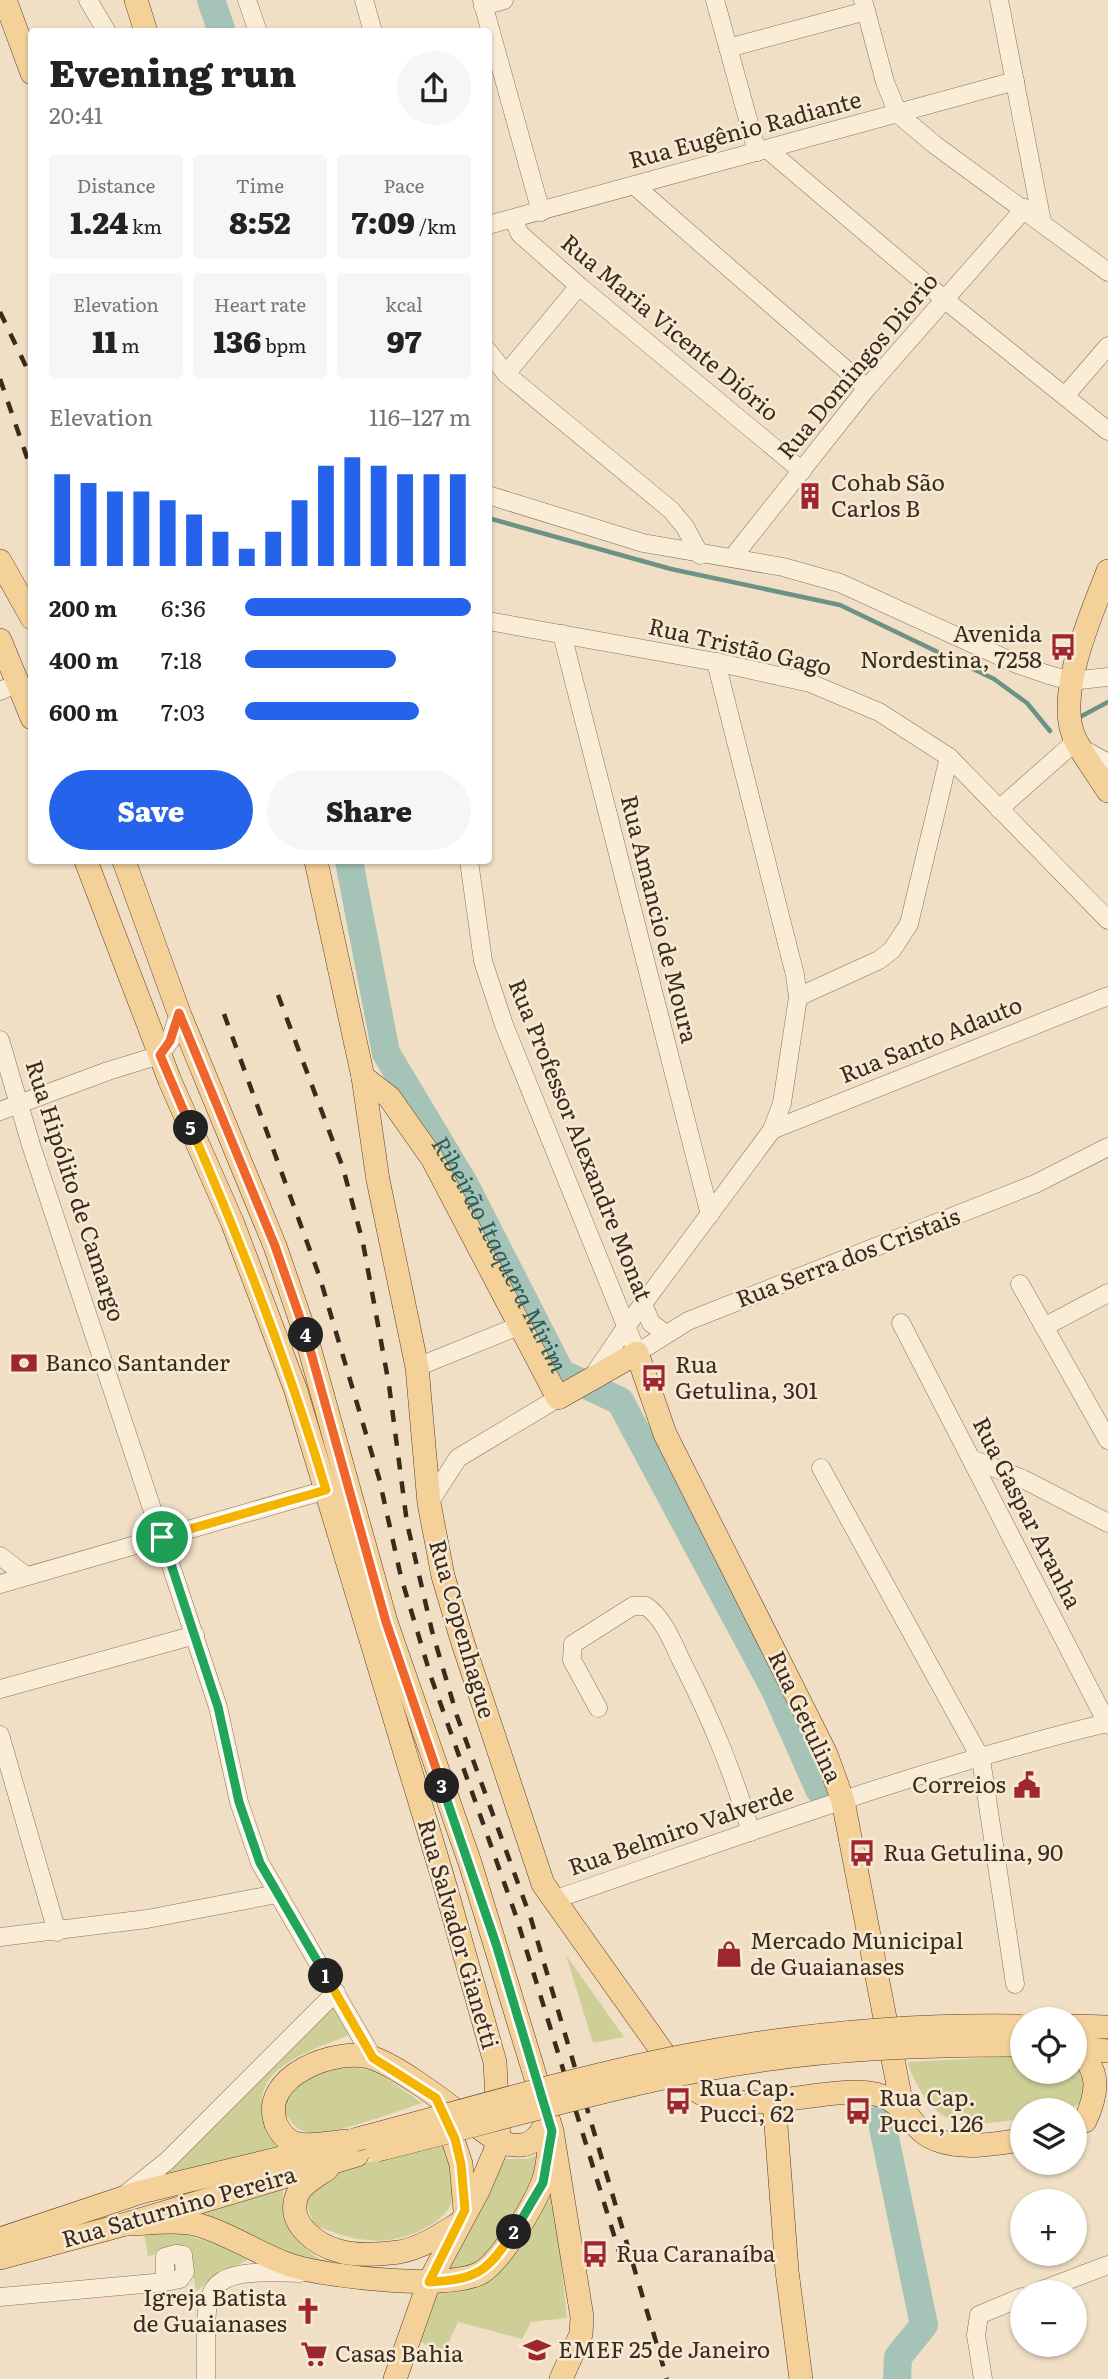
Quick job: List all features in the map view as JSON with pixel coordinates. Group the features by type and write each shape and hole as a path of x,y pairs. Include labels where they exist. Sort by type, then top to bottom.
{"main road":[{"path":"5,0 28,62"},
{"path":"136,0 145,28"},
{"path":"0,561 28,611"},
{"path":"1106,774 1076,733 1071,681 1108,570"},
{"path":"0,640 28,709"},
{"name":"Rua Salvador Gianetti","path":"87,864 160,1055 295,1388 485,2024 495,2062 499,2142"},
{"name":"Rua Salvador Gianetti","path":"125,864 179,1013 270,1233 306,1336 386,1622 477,1886 550,2125"},
{"name":"Rua Copenhague","path":"317,864 363,1077 378,1180 417,1367 426,1439 429,1503 443,1576 533,1857 553,1900 615,1981 690,2089 705,2097 722,2101 774,2099"},
{"path":"363,1077 389,1097 432,1158 521,1325 576,1387"},
{"name":"Rua Serra dos Cristais","path":"576,1387 637,1353"},
{"name":"Rua Getulina","path":"637,1353 665,1434 827,1754 843,1801 902,2106"},
{"path":"461,2217 417,2247 397,2252 342,2252 319,2244 302,2228 296,2213 296,2197 307,2183 350,2149 635,2067 734,2047 900,2028 1010,2026"},
{"path":"1087,2026 1108,2027"},
{"path":"550,2125 540,2137 528,2144 513,2146 499,2142 436,2098 373,2058 352,2055 303,2069 278,2091 273,2104 277,2126 291,2142 350,2149 736,2064 819,2052 913,2046 1010,2045"},
{"path":"1087,2049 1108,2051"},
{"path":"1087,2061 1092,2067 1097,2084 1096,2096 1087,2112"},
{"path":"858,2091 887,2078 894,2069"},
{"path":"801,2379 788,2271 774,2099 858,2091 890,2098 902,2106 934,2139 966,2146 1010,2141"},
{"path":"436,2098 455,2139 461,2164 461,2217"},
{"path":"1087,2119 1108,2103"},
{"path":"126,2224 192,2223 219,2232 275,2259 324,2274 429,2282 471,2277 491,2265 532,2205 543,2183 550,2125"},
{"path":"550,2125 582,2317 581,2334 561,2379"},
{"path":"395,2379 429,2282 461,2217 479,2189 499,2142"},
{"name":"Rua Saturnino Pereira","path":"0,2239 118,2199 350,2149"},
{"name":"Rua Saturnino Pereira","path":"0,2258 126,2224 350,2149"}],"street":[{"path":"88,0 105,28"},
{"path":"247,0 257,28"},
{"path":"364,0 372,28"},
{"path":"489,28 482,3 504,0"},
{"path":"715,0 762,151 1108,431"},
{"path":"999,0 1042,222"},
{"path":"728,48 864,6 885,82 898,114 935,145 1025,208 1108,272"},
{"path":"492,38 541,212"},
{"name":"Rua Eugênio Radiante","path":"492,224 1015,81"},
{"path":"635,186 867,388"},
{"name":"Rua Domingos Diorio","path":"732,558 867,388 1025,208"},
{"name":"Rua Maria Vicente Diório","path":"513,219 520,234 579,286 802,471"},
{"path":"506,374 579,286"},
{"path":"1065,396 1108,346"},
{"path":"492,356 506,374 671,510 685,527 700,555"},
{"path":"492,496 643,543 700,555 783,567 840,583 1017,664 1071,681 1108,677"},
{"name":"Rua Tristão Gago","path":"492,622 716,662 810,683 879,712 949,757 1108,920"},
{"name":"Rua Amancio de Moura","path":"562,634 710,1215"},
{"path":"429,1503 458,1458 576,1387 628,1324 772,1130 782,1103 797,997 795,975 716,662"},
{"path":"999,808 1076,733"},
{"path":"797,997 879,960 901,939 909,923 949,757"},
{"name":"Rua Professor Alexandre Monat","path":"469,864 484,961 495,1000 628,1324 637,1353"},
{"name":"Rua Santo Adauto","path":"772,1130 1108,996"},
{"path":"0,1111 160,1055 170,1041 179,1013"},
{"name":"Rua Hipólito de Camargo","path":"0,1040 18,1103 218,1707 239,1802 260,1863 373,2058"},
{"name":"Rua Serra dos Cristais","path":"637,1353 666,1334 724,1306 1035,1184 1108,1147"},
{"path":"1020,1284 1108,1440"},
{"path":"1044,1327 1108,1293"},
{"path":"643,1304 651,1323 666,1334"},
{"name":"Rua Gaspar Aranha","path":"901,1323 1108,1724"},
{"path":"417,1367 521,1325"},
{"path":"426,1439 435,1452 448,1458 458,1458"},
{"path":"974,1460 1023,1479 1108,1523"},
{"path":"821,1468 981,1759 1015,1984"},
{"path":"0,1584 326,1490"},
{"path":"0,1556 26,1576"},
{"path":"598,1708 572,1660 573,1644 633,1606 646,1606 662,1623 708,1713 731,1765 751,1832"},
{"path":"0,1689 195,1635"},
{"name":"Rua Belmiro Valverde","path":"553,1900 843,1801 1108,1724"},
{"path":"0,1735 57,1932"},
{"path":"0,1937 57,1932 219,1908 277,1895"},
{"name":"Rua Saturnino Pereira","path":"118,2199 167,2161 336,1992"},
{"path":"1069,2280 1108,2265"},
{"path":"206,2379 207,2301 213,2287 236,2273 324,2274"},
{"path":"0,2297 165,2282"},
{"path":"983,2379 976,2335 979,2315 1010,2302"}],"green space":[{"path":"566,1955 624,2037 593,2043"},
{"path":"332,2004 351,2034 289,2062 266,2084 262,2099 264,2117 282,2145 155,2182"},
{"path":"1010,2057 1010,2084 1084,2084 1085,2092 1083,2098 1010,2098 1010,2121 965,2123 939,2113 928,2102 908,2062"},
{"path":"339,2065 376,2071 422,2103 366,2122 321,2133 311,2133 298,2128 289,2119 284,2108 284,2099 298,2084"},
{"path":"450,2144 454,2174 451,2203 445,2213 429,2226 400,2238 372,2240 344,2236 314,2225 307,2205 310,2188 360,2165"},
{"path":"541,2153 540,2170 494,2248 480,2263 443,2273 504,2159 527,2159"},
{"path":"283,2185 284,2211 290,2230 323,2262 295,2256 178,2216"},
{"path":"553,2185 567,2318 531,2322 522,2339 458,2322 444,2353 416,2340 431,2293 454,2290"},
{"path":"177,2232 220,2245 248,2260 216,2275 196,2292 190,2251 184,2248 148,2256 144,2233"}],"waterway":[{"name":"Ribeirão Itaquera Mirim","path":"211,0 221,28"},
{"path":"492,519 671,569 840,605 994,679 1027,703 1050,731"},
{"path":"1078,718 1108,702"},
{"name":"Ribeirão Itaquera Mirim","path":"350,864 386,1053 465,1185 561,1373 620,1401 776,1692 819,1789"},
{"name":"Ribeirão Itaquera Mirim","path":"881,2118 924,2325 898,2357 897,2379"}],"railway":[{"path":"0,312 28,371"},
{"path":"0,379 28,460"},
{"path":"278,995 343,1168 363,1243 389,1385 407,1523 432,1631 457,1716 531,1919 667,2379"},
{"path":"224,1014 320,1278 379,1478 401,1577 431,1677 516,1916 621,2258"}],"place":[{"name":"Cohab São Carlos B","path":"810,496"},
{"name":"Avenida Nordestina, 7258","path":"1063,647"},
{"name":"Banco Santander","path":"24,1363"},
{"name":"Rua Getulina, 301","path":"654,1378"},
{"name":"Correios","path":"1027,1785"},
{"name":"Rua Getulina, 90","path":"862,1853"},
{"name":"Mercado Municipal de Guaianases","path":"729,1954"},
{"name":"Rua Cap. Pucci, 62","path":"678,2101"},
{"name":"Rua Cap. Pucci, 126","path":"858,2111"},
{"name":"Rua Caranaíba","path":"595,2254"},
{"name":"Igreja Batista de Guaianases","path":"308,2311"},
{"name":"EMEF 25 de Janeiro","path":"537,2350"},
{"name":"Casas Bahia","path":"314,2354"}],"route":[{"path":"179,1013 275,1246 306,1336 386,1622 470,1863 552,2131 546,2172 532,2205 491,2265 471,2277 429,2282 465,2210 461,2164 455,2139 436,2098 398,2071 373,2058 260,1863 239,1802 218,1707 162,1537 326,1490 295,1388 233,1224 160,1055 170,1041 179,1013"}]}
